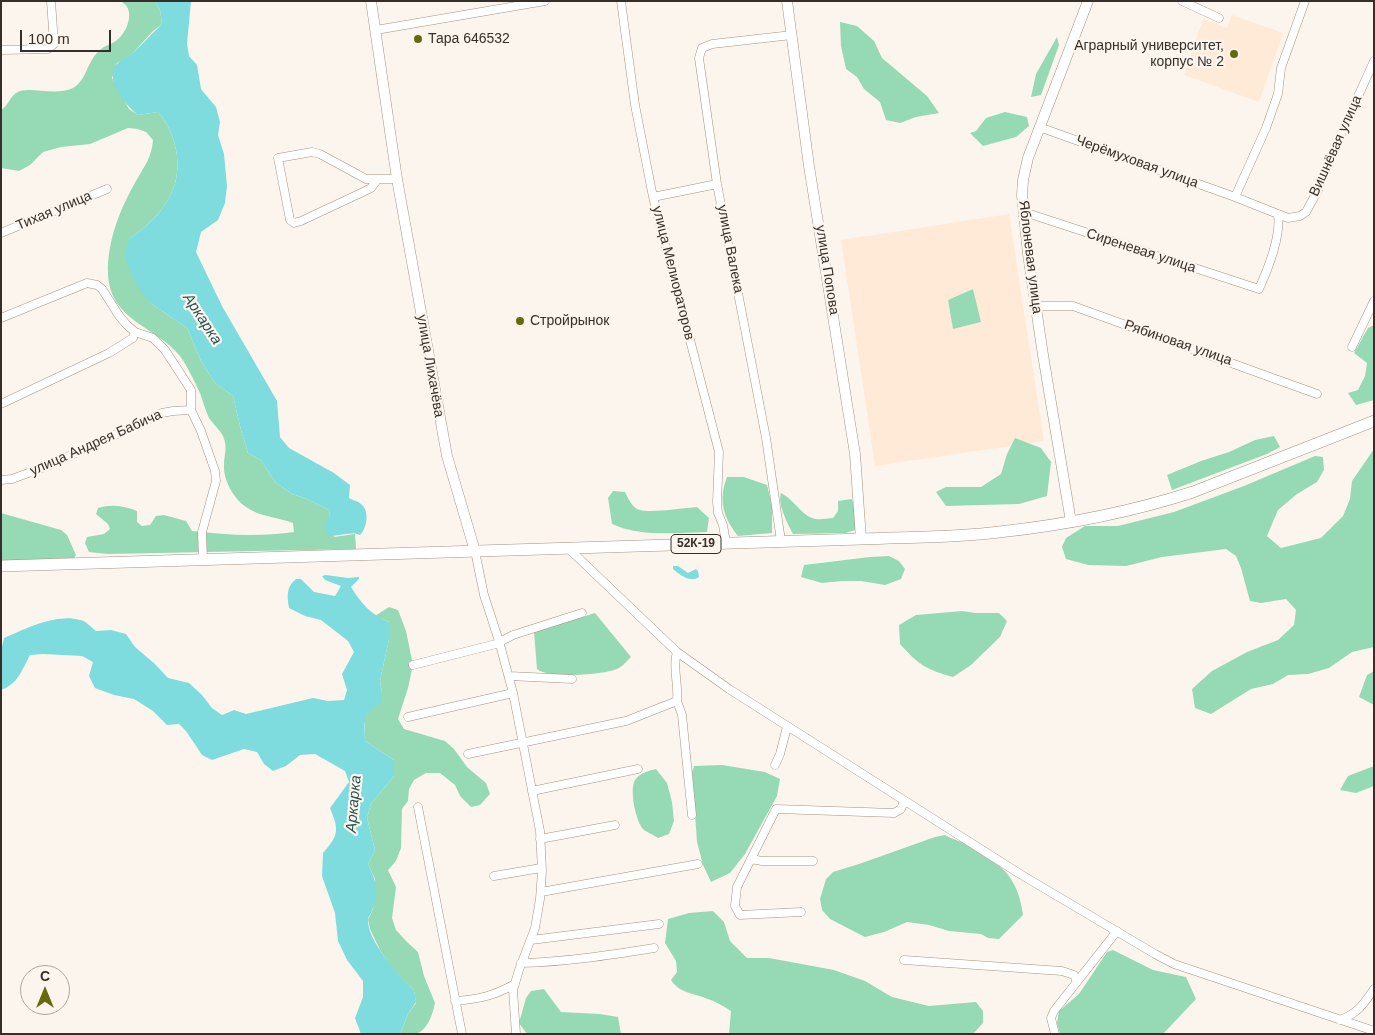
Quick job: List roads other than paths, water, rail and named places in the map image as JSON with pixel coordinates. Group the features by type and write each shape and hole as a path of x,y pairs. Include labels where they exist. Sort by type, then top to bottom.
{"main road":[{"name":"52К-19","path":"1,566 861,539 990,533 1072,522 1148,505 1193,492 1374,421"}],"street":[{"path":"1,50 48,49 52,47 54,44 51,1"},
{"name":"улица Лихачёва","path":"372,1 397,178 447,456 474,551"},
{"path":"376,30 545,1"},
{"name":"улица Мелиораторов","path":"621,1 635,105 653,197 719,452 717,502 726,543"},
{"name":"улица Попова","path":"788,1 810,166 855,454 861,539"},
{"name":"Яблоневая улица","path":"1072,522 1043,356 1022,195 1025,168 1088,1"},
{"path":"1235,197 1278,94 1281,68 1305,1"},
{"path":"1184,2 1219,18"},
{"name":"улица Валека","path":"782,541 766,438 717,184 699,58 702,48 712,44 792,35"},
{"name":"Вишнёвая улица","path":"1288,218 1295,218 1306,212 1318,190 1374,61"},
{"name":"Черёмуховая улица","path":"1039,127 1235,197 1288,218"},
{"path":"377,180 372,188 294,223 290,220 278,158 312,152 320,154 366,179 397,178"},
{"path":"653,197 717,184"},
{"name":"Тихая улица","path":"1,233 107,189"},
{"name":"Сиреневая улица","path":"1024,212 1259,289 1279,228 1278,215"},
{"path":"1,318 87,283 102,288 120,317 135,332 153,338 166,350 190,390 190,410 207,446 215,471 216,481 202,532 203,560"},
{"path":"1352,347 1374,301"},
{"name":"Рябиновая улица","path":"1036,306 1072,306 1317,394"},
{"path":"1,404 110,353 133,338 135,332"},
{"name":"улица Андрея Бабича","path":"1,480 12,479 50,465 162,413 190,410"},
{"path":"568,548 677,652 728,689 1020,874 1154,954 1193,971 1374,1031"},
{"path":"474,551 484,595 513,693 540,840 541,892 535,928 513,990 516,1034"},
{"path":"412,665 496,644 499,641 543,625 582,613"},
{"path":"677,652 674,661 678,694 677,701 682,715 692,815"},
{"path":"508,676 572,679"},
{"path":"408,718 513,693"},
{"path":"468,754 626,721 677,701"},
{"path":"775,765 787,727"},
{"path":"532,791 638,769"},
{"path":"801,912 740,915 735,906 737,887 776,809 894,814 901,809 904,801"},
{"path":"418,807 462,1034"},
{"path":"540,840 616,825"},
{"path":"751,859 762,861 812,861"},
{"path":"541,892 605,879 698,864"},
{"path":"494,876 541,868"},
{"path":"531,940 658,924"},
{"path":"1055,1034 1051,1018 1054,1012 1117,931"},
{"path":"522,963 549,962 654,948"},
{"path":"904,960 1062,972 1074,974 1077,982"},
{"path":"456,1001 480,999 496,994 515,984"},
{"path":"1340,1020 1352,1016 1360,1009 1374,989"}],"water":[{"name":"Аркарка","path":"155,1 191,1 187,44 189,56 197,65 201,89 216,107 220,122 218,135 224,154 227,186 225,203 218,220 201,232 196,252 222,306 277,401 280,437 289,448 334,473 350,485 349,498 361,504 366,511 366,524 360,535 328,536 324,525 330,515 329,510 292,494 275,482 261,460 248,453 233,396 215,383 201,361 187,328 152,304 138,287 128,266 125,254 129,239 151,222 160,212 173,190 178,164 172,135 165,121 158,112 138,115 133,111 117,91 113,76 114,69 120,61 134,52 162,24 160,10"},
{"path":"673,566 678,566 688,573 696,569 699,577 692,579 685,577 673,569"},
{"name":"Аркарка","path":"322,576 348,578 359,577 351,587 355,593 372,612 389,622 389,639 380,681 382,703 370,710 365,722 365,741 394,760 394,776 371,804 367,818 375,850 368,864 375,881 376,891 373,909 368,919 372,937 385,958 414,990 416,1002 408,1014 400,1034 361,1034 355,1018 363,997 363,981 347,960 338,941 335,913 322,876 323,853 335,837 336,832 330,808 349,782 345,771 315,754 300,755 286,766 273,771 264,764 257,752 244,749 212,760 202,755 179,724 167,725 153,711 134,699 114,695 95,688 89,676 93,662 82,656 30,655 16,680 1,690 1,651 4,638 51,620 71,618 84,622 96,631 111,630 126,634 135,647 168,678 189,683 212,708 222,715 234,710 246,714 313,698 328,701 344,700 347,690 342,674 354,652 348,641 321,620 305,616 289,608 288,604 290,585 296,579 301,579 314,592 335,596 341,586 325,580"}],"place":[{"name":"Тара 646532","path":"418,39"},
{"name":"Аграрный университет, корпус № 2","path":"1234,54"},
{"name":"Стройрынок","path":"520,321"}]}
